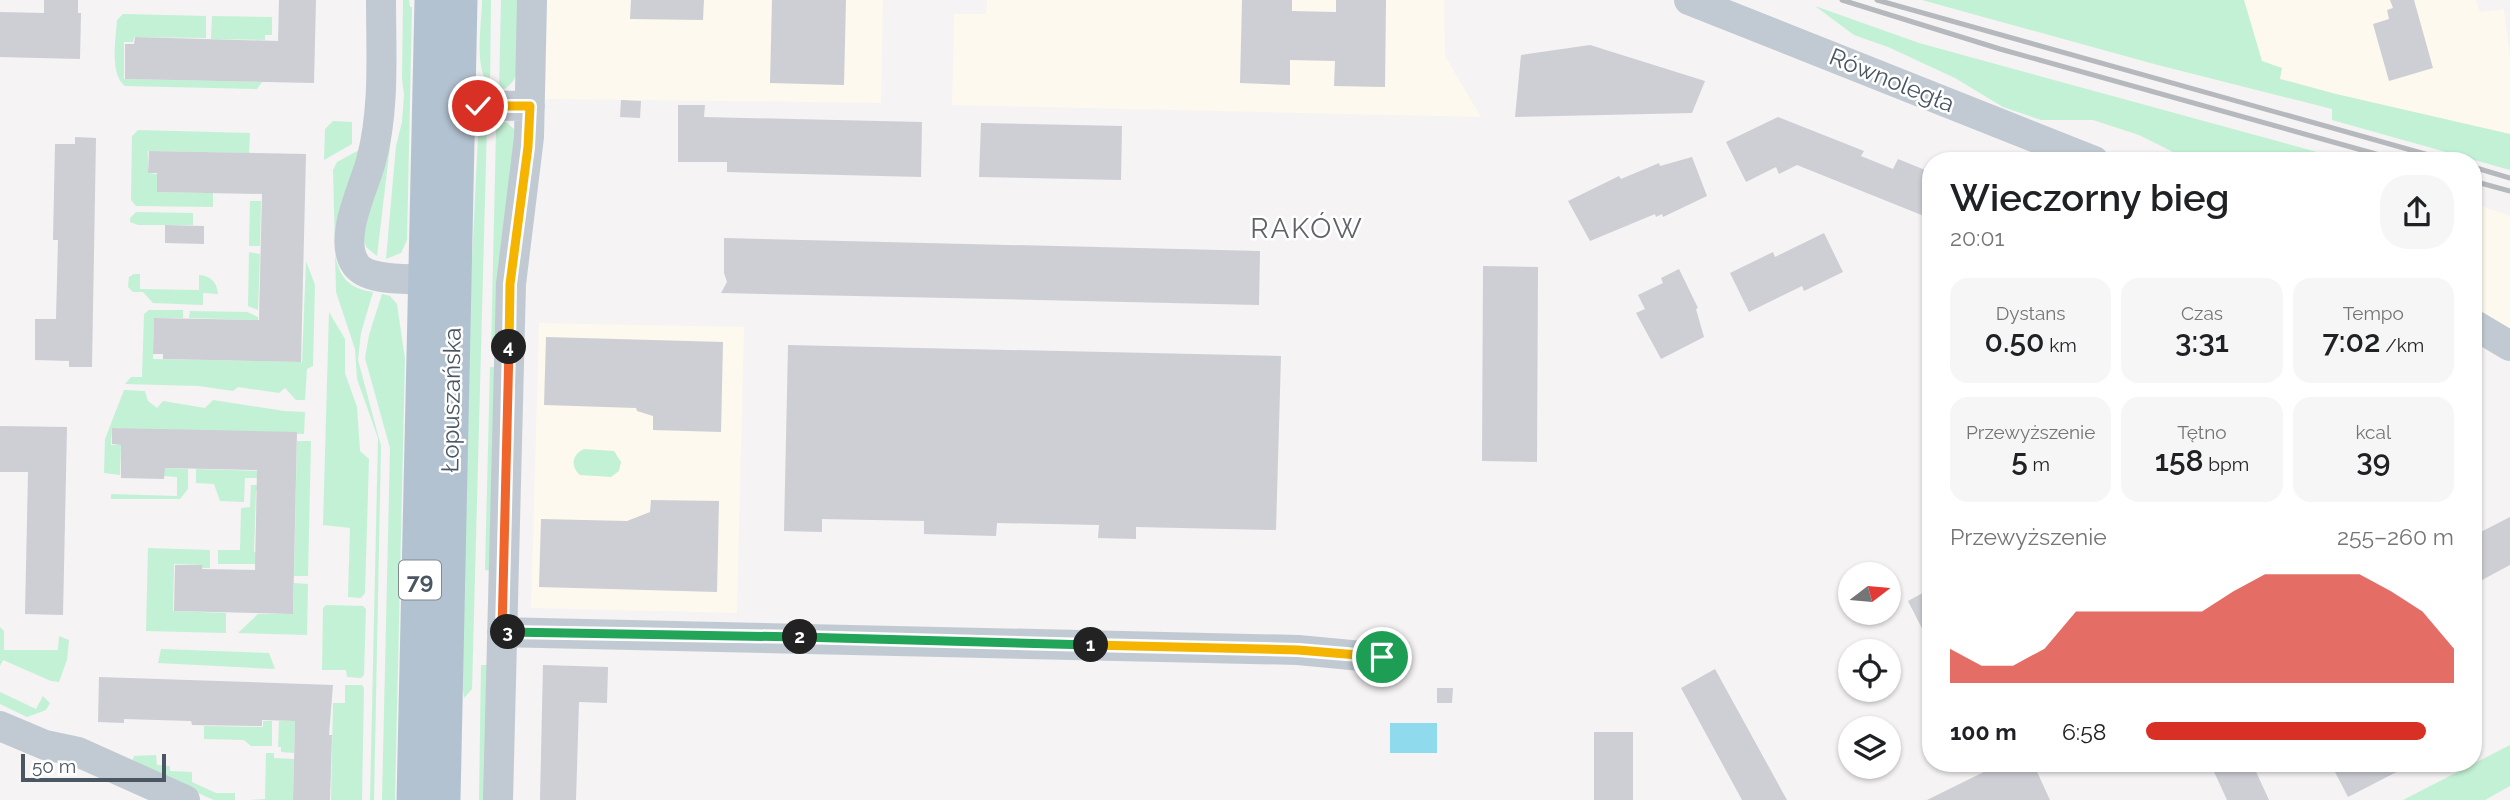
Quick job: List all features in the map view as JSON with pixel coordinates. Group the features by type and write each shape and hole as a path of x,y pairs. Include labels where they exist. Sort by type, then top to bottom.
{"main road":[{"name":"Łopuszańska","path":"415,800 433,0"},
{"name":"Łopuszańska","path":"442,800 459,0"}],"street":[{"path":"381,0 378,124 371,161 350,232 350,251 356,265 366,273 428,280"},
{"path":"498,800 510,284 528,147 532,0"},
{"name":"Równoległa","path":"1689,0 2071,152"},
{"path":"458,106 530,106"},
{"path":"2482,329 2510,346"},
{"path":"502,632 1298,650 1382,657"},
{"path":"0,726 45,745 78,752 185,800"},
{"path":"45,745 65,764 144,800"}],"shaded area":[{"path":"547,0 883,0 881,103 545,99"},
{"path":"987,0 1444,0 1445,56 1481,117 952,105 954,14 986,14"},
{"path":"2010,0 2476,0 2480,12 2504,9 2510,57 2510,134 2336,94 2279,78 2282,68 2160,30"},
{"path":"2482,206 2510,216 2510,339 2482,323"},
{"path":"539,323 744,327 737,613 531,608"}],"green space":[{"path":"403,0 409,0 412,7 407,240 401,253 386,259 396,146 402,122 404,94"},
{"path":"482,0 491,0 490,86 485,78 480,57"},
{"path":"501,0 521,0 522,38 515,77 509,86 499,91"},
{"path":"1922,0 2244,0 2262,61 2282,68 2280,79 2510,134 2510,170 2482,162 2482,152 2446,152 2332,120 2332,109 2154,64"},
{"path":"1815,6 1919,43 2317,152 2173,152 2139,135 2093,120 2041,120 2003,107 1955,78 1888,47 1854,35"},
{"path":"123,14 206,16 206,38 134,37 133,42 124,42 124,79 262,82 257,89 125,86 115,65 117,20"},
{"path":"212,16 272,17 272,35 265,35 265,40 211,39"},
{"path":"394,112 377,256 366,247 363,237"},
{"path":"499,120 506,122 516,131 498,355 491,352 496,131"},
{"path":"333,121 352,122 352,144 324,160 325,129"},
{"path":"487,124 472,689 464,698 460,668 467,364 478,136"},
{"path":"138,130 250,133 249,153 148,151 148,173 157,174 157,192 213,193 213,207 136,206 131,200 132,136"},
{"path":"363,148 335,247 333,170 337,162"},
{"path":"250,201 261,201 260,246 249,246"},
{"path":"136,212 193,213 193,225 138,225 130,222"},
{"path":"249,252 260,254 258,310 248,306"},
{"path":"335,254 346,281 373,292 361,333 358,360 381,446 374,800 370,800 378,438 357,379 355,349 336,292"},
{"path":"306,261 315,285 313,366 307,369 305,400 296,400 285,388 279,393 238,387 233,391 199,386 125,384 131,377 142,377 144,314 149,310 183,310 183,318 154,318 153,359 302,362"},
{"path":"140,274 140,289 199,290 199,275 213,280 218,294 203,293 203,305 153,303 143,292 133,292 128,287 129,277"},
{"path":"382,294 390,296 397,304 405,359 395,800 382,800 390,448 365,358"},
{"path":"190,311 247,312 258,317 258,320 189,318"},
{"path":"329,312 345,339 345,373 357,407 360,451 369,459 365,593 361,598 348,597 350,528 323,525"},
{"path":"490,367 497,367 492,571 485,570"},
{"path":"124,390 145,391 148,401 157,408 163,401 205,408 213,400 305,412 304,434 112,428 111,445 121,445 120,475 104,473 105,439"},
{"path":"297,441 311,441 308,576 294,576"},
{"path":"584,449 614,451 621,462 619,471 611,477 580,475 574,461 577,454"},
{"path":"164,468 188,469 188,489 180,499 111,499 111,494 177,496 177,477 164,476"},
{"path":"196,469 261,471 261,478 245,478 244,502 220,501 214,484 196,483"},
{"path":"251,485 261,485 256,491 254,552 259,553 259,564 218,564 218,550 240,550 241,508 250,507"},
{"path":"148,548 210,550 210,568 174,564 173,611 226,613 226,633 146,631"},
{"path":"294,583 308,584 307,635 238,633 258,614 293,614"},
{"path":"326,605 363,606 366,609 364,675 361,678 347,677 346,670 322,670 323,608"},
{"path":"0,627 4,631 4,650 58,650 59,636 69,640 67,660 59,682 3,660 0,666"},
{"path":"161,649 269,653 275,669 158,663"},
{"path":"481,665 492,665 489,800 479,800"},
{"path":"345,685 362,685 364,688 362,800 331,800 333,703 345,703"},
{"path":"0,692 36,709 43,696 50,703 46,710 27,717 0,704"},
{"path":"263,721 272,721 272,746 251,746 244,740 204,739 204,726 263,727"},
{"path":"279,721 295,721 294,753 281,752 281,747 278,747"},
{"path":"2510,745 2510,786 2485,800 2403,800 2457,772 2482,772 2482,759"},
{"path":"266,753 274,753 274,758 294,759 293,800 250,800 265,799"},
{"path":"156,755 157,765 170,766 170,771 192,772 192,782 216,793 235,793 235,800 214,800 131,764 134,756"}],"water":[{"path":"1390,723 1437,723 1437,753 1390,753"}],"building":[{"path":"44,0 78,0 78,13 81,13 80,59 0,57 0,12 44,13"},
{"path":"279,0 316,0 314,83 125,79 125,44 134,44 135,37 278,41"},
{"path":"631,0 704,0 703,20 630,19"},
{"path":"772,0 846,0 844,85 770,83"},
{"path":"1242,0 1292,0 1292,11 1336,12 1336,0 1386,0 1385,87 1334,86 1335,61 1290,60 1290,85 1240,83"},
{"path":"2390,0 2414,0 2433,68 2389,81 2373,24 2389,19 2387,10 2393,8"},
{"path":"1590,45 1705,81 1692,113 1515,117 1521,55"},
{"path":"621,100 641,101 640,118 620,117"},
{"path":"678,105 705,105 704,117 922,122 921,177 727,172 727,162 678,162"},
{"path":"1778,117 1864,151 1861,156 1893,169 1898,159 1922,169 1922,215 1797,165 1779,174 1776,167 1746,182 1726,142"},
{"path":"981,123 1122,126 1121,180 979,177"},
{"path":"75,137 96,138 92,367 69,367 69,361 35,360 35,319 56,319 58,240 53,240 55,144 75,144"},
{"path":"149,151 306,154 301,362 163,359 163,354 153,354 154,318 259,320 262,194 157,192 157,173 148,173"},
{"path":"1692,157 1707,196 1663,217 1662,214 1656,217 1655,214 1590,241 1568,201 1619,176 1621,179 1659,163 1660,166"},
{"path":"165,225 204,226 204,244 165,243"},
{"path":"1824,233 1843,272 1804,291 1802,286 1749,312 1730,273 1773,252 1775,257"},
{"path":"724,238 1260,251 1259,305 721,293 727,282 724,273"},
{"path":"1483,266 1538,267 1537,462 1482,461"},
{"path":"1679,269 1698,308 1696,309 1704,337 1661,359 1636,313 1645,309 1638,295 1663,283 1661,278"},
{"path":"546,337 723,342 721,432 653,430 653,416 637,411 636,408 544,405"},
{"path":"788,345 1281,356 1276,530 1136,527 1136,539 1098,538 1099,525 997,523 996,536 924,534 924,521 822,519 822,532 784,531"},
{"path":"0,426 67,427 63,615 25,614 28,472 0,472"},
{"path":"112,428 297,432 293,614 174,611 175,565 203,565 202,569 255,570 257,470 165,468 164,479 121,478 121,445 112,444"},
{"path":"651,500 719,501 717,592 539,587 541,519 627,521 650,512"},
{"path":"2510,517 2510,565 2482,580 2482,531"},
{"path":"1922,593 1922,628 1908,601"},
{"path":"543,665 608,667 607,703 579,702 576,800 540,800"},
{"path":"1715,669 1787,800 1742,800 1681,688"},
{"path":"99,677 333,685 329,735 332,735 330,800 293,800 295,721 262,720 262,726 192,725 191,721 124,719 124,723 98,722"},
{"path":"1437,688 1453,688 1452,703 1437,703"},
{"path":"1594,732 1633,732 1633,800 1594,800"},
{"path":"1984,772 2037,772 2050,800 1927,800"},
{"path":"2214,772 2256,772 2269,800 2227,800"},
{"path":"2335,772 2397,772 2348,797"}],"railway":[{"path":"1842,0 2000,49 2369,152"},
{"path":"1877,0 2418,152"},
{"path":"2482,170 2510,178"},
{"path":"2482,183 2510,191"}],"district":[{"name":"RAKÓW","path":"1307,228"}],"route":[{"path":"478,106 530,106 528,147 510,284 502,632 1298,650 1382,657"}]}
